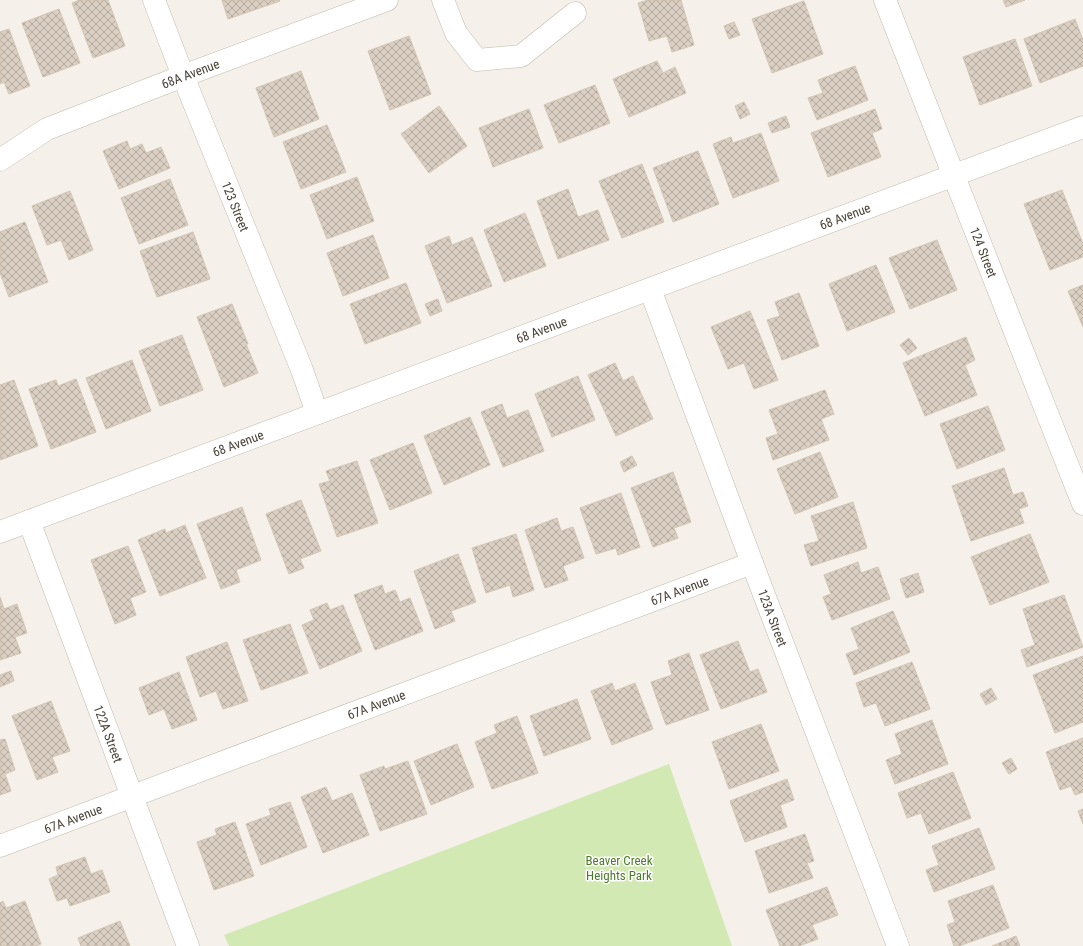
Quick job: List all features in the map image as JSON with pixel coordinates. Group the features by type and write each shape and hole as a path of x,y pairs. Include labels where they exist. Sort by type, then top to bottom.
{"street":[{"name":"123 Street","path":"154,0 183,76 302,370 317,413"},
{"name":"68A Avenue","path":"0,160 47,129 183,76 387,0"},
{"path":"443,0 456,32 477,60 521,56 575,14"},
{"name":"124 Street","path":"885,0 1014,332 1083,504"},
{"name":"68 Avenue","path":"0,532 1083,128"},
{"name":"123A Street","path":"650,289 752,563 898,946"},
{"name":"122A Street","path":"29,522 188,946"},
{"name":"67A Avenue","path":"0,846 752,563"}],"green space":[{"name":"Beaver Creek Heights Park","path":"669,764 732,946 229,946 224,935"}],"building":[{"path":"79,0 108,0 125,46 93,58 72,3"},
{"path":"222,0 279,0 280,1 228,19"},
{"path":"648,0 681,0 694,45 672,52 667,36 649,41 638,3"},
{"path":"1003,0 1025,0 1006,7"},
{"path":"804,1 823,54 772,73 752,19"},
{"path":"59,9 80,63 43,77 22,23"},
{"path":"1075,19 1083,40 1083,66 1040,83 1024,39"},
{"path":"734,22 740,35 729,39 724,26"},
{"path":"9,29 30,86 9,94 4,82 0,84 0,32"},
{"path":"409,36 431,94 390,110 368,51"},
{"path":"1015,39 1032,86 980,105 963,57"},
{"path":"657,61 663,73 675,67 686,93 629,117 613,79"},
{"path":"855,66 868,100 817,120 808,98 823,93 818,80"},
{"path":"301,71 319,119 274,137 256,88"},
{"path":"595,85 610,123 559,143 544,105"},
{"path":"744,102 750,114 740,119 735,106"},
{"path":"439,106 467,146 429,173 401,134"},
{"path":"529,109 543,148 493,167 479,128"},
{"path":"875,109 882,129 872,133 881,157 828,177 811,133"},
{"path":"786,116 790,127 772,133 768,123"},
{"path":"327,125 346,172 301,189 283,142"},
{"path":"761,133 779,181 733,198 713,144 731,137 733,143"},
{"path":"127,141 130,149 142,144 146,153 161,147 170,168 119,189 103,151"},
{"path":"698,151 719,204 673,222 653,168"},
{"path":"642,164 664,222 622,238 599,181"},
{"path":"357,177 374,221 327,239 310,195"},
{"path":"170,179 188,225 139,244 121,198"},
{"path":"568,189 578,217 598,210 609,240 558,259 537,201"},
{"path":"1062,190 1083,244 1083,257 1050,270 1024,204"},
{"path":"70,191 93,250 69,260 61,240 47,245 32,206"},
{"path":"525,213 546,266 504,282 484,230"},
{"path":"25,222 48,282 9,297 0,273 0,232"},
{"path":"193,232 210,279 157,297 140,251"},
{"path":"373,235 389,278 343,296 327,253"},
{"path":"449,236 452,245 472,237 492,286 447,303 425,246"},
{"path":"937,240 957,290 910,309 889,258"},
{"path":"876,265 895,312 847,331 829,284"},
{"path":"406,283 421,323 365,344 350,304"},
{"path":"1083,285 1083,327 1068,291"},
{"path":"799,293 819,346 782,360 767,320 780,316 775,302"},
{"path":"438,299 442,311 430,316 425,304"},
{"path":"232,304 258,373 224,387 197,317"},
{"path":"750,311 778,380 754,389 744,363 728,369 711,327"},
{"path":"182,335 203,390 160,406 139,351"},
{"path":"966,337 975,360 965,365 977,395 925,416 903,363"},
{"path":"909,338 917,348 908,355 900,345"},
{"path":"132,360 151,411 106,429 86,378"},
{"path":"615,363 623,381 633,376 653,419 616,436 588,375"},
{"path":"578,376 595,420 552,437 535,394"},
{"path":"76,379 96,432 51,449 29,389 56,380 58,386"},
{"path":"14,380 38,446 0,460 0,385"},
{"path":"825,390 834,414 821,419 829,440 773,460 766,438 778,434 769,410"},
{"path":"502,404 507,418 528,410 544,451 503,467 481,412"},
{"path":"988,406 1005,450 957,469 940,424"},
{"path":"470,417 490,465 444,485 424,436"},
{"path":"413,443 432,493 390,510 370,460"},
{"path":"820,452 838,497 795,514 777,469"},
{"path":"632,456 637,465 624,472 620,462"},
{"path":"357,461 378,523 337,537 319,484 330,481 326,471"},
{"path":"1004,468 1013,495 1023,492 1028,506 1019,509 1024,523 971,541 952,486"},
{"path":"673,472 691,522 674,528 678,538 653,547 631,488"},
{"path":"621,493 640,547 618,555 616,548 596,554 580,508"},
{"path":"301,500 321,551 300,559 304,568 289,574 266,514"},
{"path":"853,502 867,548 811,566 804,545 819,541 811,516"},
{"path":"242,507 261,560 236,570 240,582 221,589 197,524"},
{"path":"557,518 561,531 573,527 584,558 563,566 568,580 545,588 525,530"},
{"path":"185,525 206,578 160,596 138,540 165,529 166,533"},
{"path":"516,534 534,590 513,597 510,585 486,593 472,548"},
{"path":"1030,534 1049,582 990,605 971,557"},
{"path":"128,546 146,592 130,598 136,615 115,624 91,560"},
{"path":"458,554 476,602 451,611 455,621 435,629 414,571"},
{"path":"858,562 861,573 878,567 890,599 832,620 823,597 831,594 824,575"},
{"path":"918,573 924,592 906,598 900,579"},
{"path":"382,585 385,594 395,590 400,602 410,598 423,631 375,650 354,595"},
{"path":"1064,595 1083,647 1027,667 1021,650 1035,645 1023,609"},
{"path":"0,597 4,609 17,604 27,633 15,637 21,653 0,660"},
{"path":"327,603 330,610 343,605 362,651 320,669 302,625 314,620 310,610"},
{"path":"893,611 910,652 854,675 846,654 859,649 851,628"},
{"path":"290,624 308,673 261,690 243,640"},
{"path":"738,641 750,672 758,669 767,692 721,709 700,655"},
{"path":"227,642 248,701 223,709 216,691 200,697 186,657"},
{"path":"689,653 709,710 666,725 651,682 672,675 668,661"},
{"path":"1083,656 1083,722 1055,733 1033,675"},
{"path":"912,662 930,709 885,726 876,703 864,707 856,683"},
{"path":"11,671 14,681 0,687 0,675"},
{"path":"179,672 197,720 172,729 164,709 149,715 139,688"},
{"path":"612,683 615,691 635,683 653,729 612,745 591,691"},
{"path":"991,688 997,699 986,705 980,694"},
{"path":"577,699 591,739 544,756 530,716"},
{"path":"51,701 70,751 52,757 58,772 37,780 12,716"},
{"path":"517,716 538,773 492,789 475,742 497,733 494,725"},
{"path":"932,720 948,764 895,784 886,760 902,754 895,734"},
{"path":"761,724 779,771 729,789 712,742"},
{"path":"1083,738 1083,792 1075,795 1071,786 1060,790 1046,752"},
{"path":"5,739 15,770 5,774 11,791 0,795 0,740"},
{"path":"457,744 474,787 431,805 414,761"},
{"path":"1011,758 1017,769 1009,774 1002,763"},
{"path":"408,761 427,814 380,831 360,775 384,766 385,769"},
{"path":"953,772 971,818 929,834 921,813 907,818 898,793"},
{"path":"787,779 794,800 780,805 787,827 745,842 730,801"},
{"path":"326,787 332,801 352,793 369,835 323,853 301,797"},
{"path":"290,802 307,847 261,865 246,824 271,815 269,809"},
{"path":"1083,809 1083,824 1078,811"},
{"path":"235,822 254,876 214,890 197,842 217,835 215,829"},
{"path":"979,828 995,869 934,892 926,870 939,865 932,846"},
{"path":"805,834 814,861 807,863 813,878 769,893 755,851"},
{"path":"85,857 91,874 102,870 110,892 70,906 67,898 57,901 49,879 58,875 56,867"},
{"path":"993,885 1009,928 959,946 954,946 947,925 955,922 948,901"},
{"path":"827,887 838,915 812,925 818,939 799,946 780,946 766,910"},
{"path":"3,901 6,908 25,901 41,944 36,946 0,946 0,903"},
{"path":"120,921 130,946 81,946 78,938"},
{"path":"1016,936 1020,946 992,946"}]}
